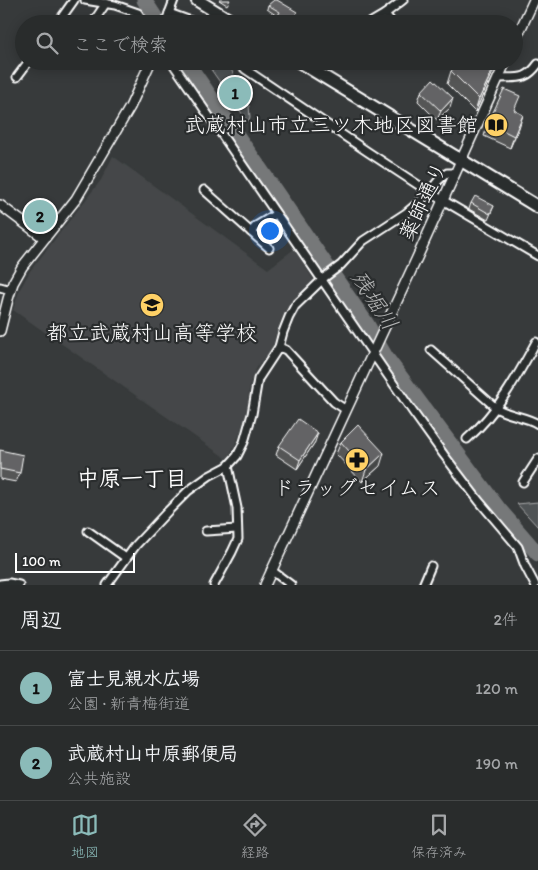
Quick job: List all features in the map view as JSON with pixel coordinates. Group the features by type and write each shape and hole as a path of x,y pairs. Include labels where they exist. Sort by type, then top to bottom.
{"main road":[{"path":"197,0 221,15"},
{"path":"320,70 538,207"}],"street":[{"path":"63,15 74,0"},
{"path":"84,0 116,5 139,15"},
{"path":"172,15 169,14 174,0"},
{"path":"385,14 403,0"},
{"path":"523,24 534,0"},
{"path":"98,15 106,3"},
{"path":"498,78 524,77 532,72 538,64"},
{"path":"17,77 22,70"},
{"path":"0,331 11,290 22,267 76,200 130,107 147,70"},
{"path":"177,70 444,455 479,501 518,547 535,585"},
{"path":"246,70 429,192 538,256"},
{"name":"薬師通り","path":"265,585 502,70"},
{"path":"107,585 136,545 188,491 209,476 228,466 237,456 244,442 254,407 258,379 279,347 283,332 295,306 338,267 363,241 406,213 447,173 455,173"},
{"path":"204,190 268,248"},
{"path":"0,205 44,238"},
{"path":"251,232 256,226 276,214"},
{"path":"0,287 11,290"},
{"path":"467,439 496,408 513,383 536,342"},
{"path":"279,347 286,350 334,402 346,410"},
{"path":"431,350 496,408 538,424"},
{"path":"523,482 538,459"},
{"path":"214,585 238,539 237,508 228,466"},
{"path":"206,531 237,529"},
{"path":"88,530 126,558"},
{"path":"422,585 431,566"},
{"path":"271,570 291,585"},
{"path":"0,584 20,585"}],"shaded area":[{"path":"211,70 231,70 249,106 250,117 248,122"},
{"name":"都立武蔵村山高等学校","path":"113,156 268,269 294,249 315,282 293,300 285,311 272,349 259,364 252,377 248,408 243,426 227,459 13,310 20,289 30,271 101,180"},
{"path":"538,502 538,527 517,504"}],"building":[{"path":"277,0 297,12 295,15 278,15 280,12 268,5"},
{"path":"452,70 493,70 479,99"},
{"path":"433,79 453,98 441,111 421,92"},
{"path":"504,89 520,96 514,110 523,115 514,136 488,123"},
{"path":"475,196 494,206 490,214 471,203"},
{"path":"40,202 50,211 43,219 33,210"},
{"path":"298,419 318,433 300,460 279,446"},
{"path":"358,425 384,453 366,470 341,442"},
{"path":"0,450 23,455 20,473 0,469"}],"waterway":[{"name":"残堀川","path":"144,0 154,15"},
{"name":"残堀川","path":"192,70 367,324 386,357 499,509 538,554"}],"place":[{"name":"富士見親水広場","path":"235,93"},
{"name":"武蔵村山市立三ツ木地区図書館","path":"496,125"},
{"name":"武蔵村山中原郵便局","path":"40,216"},
{"name":"都立武蔵村山高等学校","path":"152,305"},
{"name":"ドラッグセイムス","path":"357,460"}],"district":[{"name":"中原一丁目","path":"132,478"}]}
